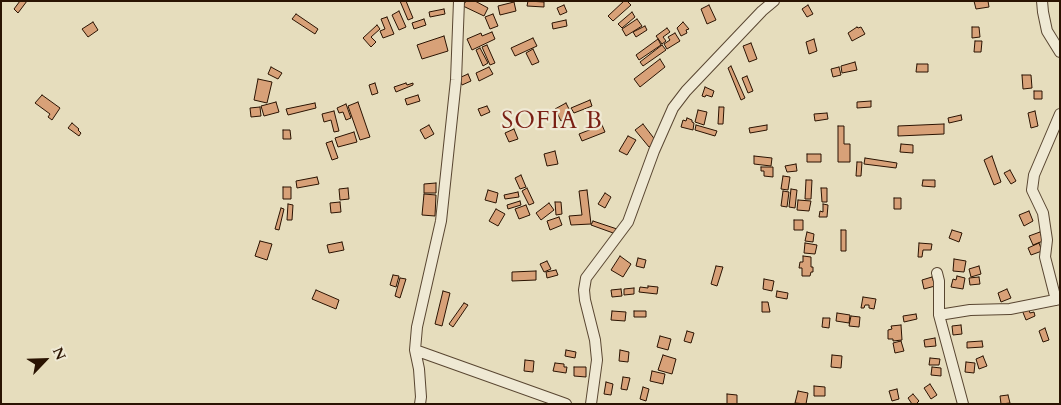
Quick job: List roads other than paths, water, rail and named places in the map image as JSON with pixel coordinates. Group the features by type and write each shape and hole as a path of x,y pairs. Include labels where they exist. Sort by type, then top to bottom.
{"street":[{"path":"420,404 419,369 415,350 417,327 441,221 456,80 459,1"},
{"path":"591,404 597,360 595,340 585,300 586,278 628,222 654,151 673,108 762,11 774,1"},
{"path":"1042,1 1047,31 1060,52"},
{"path":"939,315 970,310 1010,309 1058,299 1045,257 1047,240 1043,213 1032,190 1034,176 1060,114"},
{"path":"937,272 939,281 939,315 962,404"},
{"path":"415,350 566,404"}],"district":[{"name":"SOFIA B","path":"552,122"}]}
